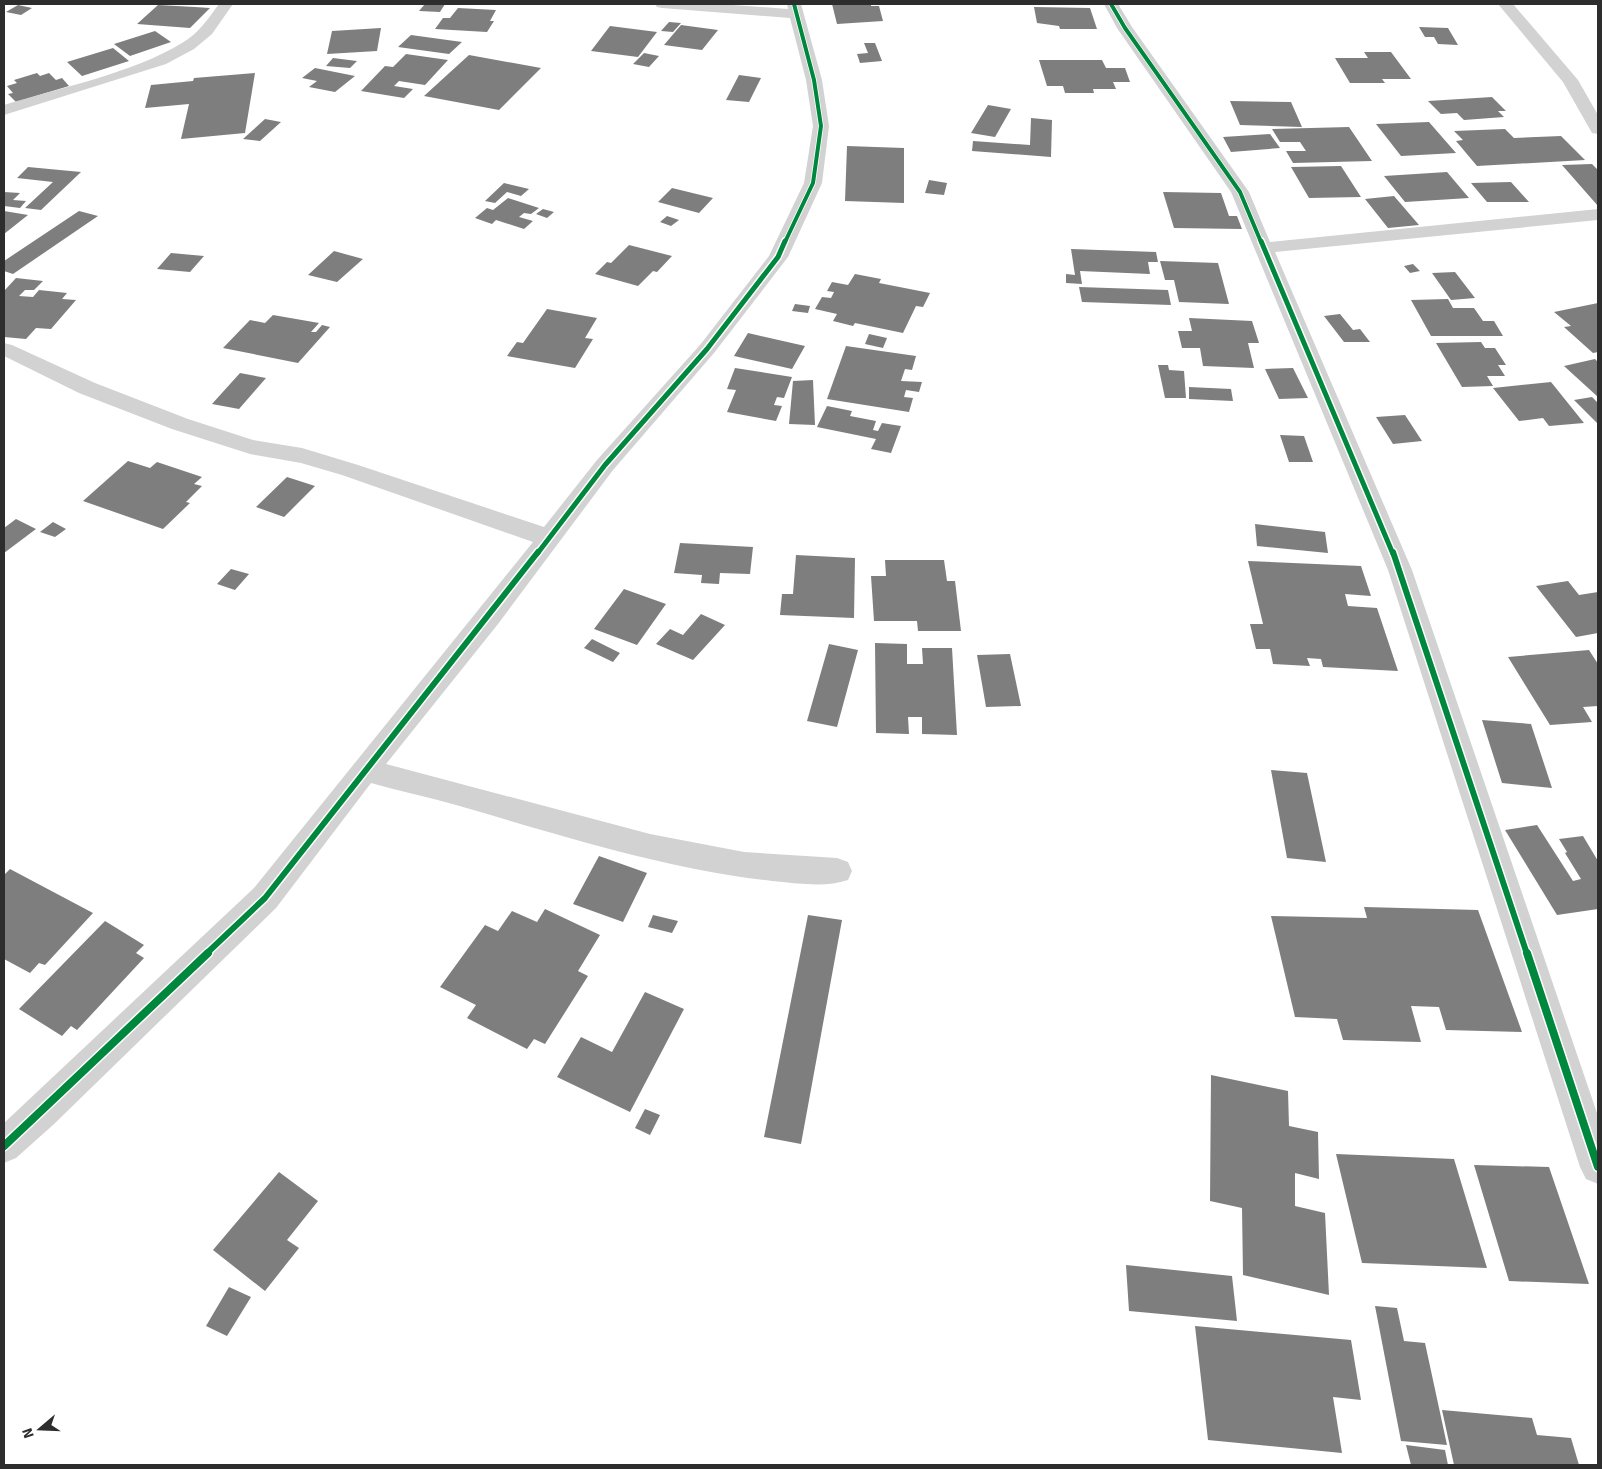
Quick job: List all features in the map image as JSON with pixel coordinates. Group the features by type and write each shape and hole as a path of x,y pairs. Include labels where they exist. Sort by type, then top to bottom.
{"street":[{"path":"4,110 160,61 189,46 208,31 226,4"},
{"path":"4,1146 48,1107 265,898 365,770 489,617 605,465 707,349 778,257 813,183 821,126 814,80 795,9 662,4"},
{"path":"1111,4 1125,28 1240,192 1400,570 1427,658 1497,860 1598,1167"},
{"path":"1506,4 1570,80 1598,129"},
{"path":"1264,248 1598,214"},
{"path":"5,349 87,388 180,424 250,447 302,456 350,470 549,538"},
{"path":"365,770 465,796 560,825 642,844 718,860 794,871 837,871"}],"building":[{"path":"425,4 445,4 440,12 419,11"},
{"path":"832,4 871,4 871,6 879,6 883,21 837,24"},
{"path":"18,5 32,8 21,15 6,12"},
{"path":"158,5 210,8 190,28 137,24"},
{"path":"1034,7 1090,8 1097,29 1060,29 1059,26 1037,23"},
{"path":"458,8 496,10 490,21 494,21 487,32 435,29 443,18 450,18"},
{"path":"669,22 681,23 673,32 661,31"},
{"path":"681,25 718,30 702,50 664,45"},
{"path":"610,26 657,32 638,57 591,51"},
{"path":"1419,27 1448,28 1458,45 1438,44 1434,37 1425,37"},
{"path":"381,28 377,51 327,54 332,31"},
{"path":"155,31 171,42 130,56 114,44"},
{"path":"411,35 462,42 449,54 398,47"},
{"path":"864,43 875,43 882,61 860,63 857,54 868,53"},
{"path":"113,48 129,61 82,76 67,62"},
{"path":"1364,52 1391,52 1411,79 1382,79 1385,83 1350,83 1335,58 1368,58"},
{"path":"644,53 659,56 649,67 633,64"},
{"path":"406,54 448,60 425,85 399,81 394,86 413,89 404,98 361,91 385,66 393,67"},
{"path":"469,55 541,68 499,110 424,96"},
{"path":"333,58 357,61 350,68 326,66"},
{"path":"1039,60 1102,60 1106,68 1125,68 1130,82 1113,82 1116,89 1093,89 1094,93 1065,93 1063,86 1047,86"},
{"path":"315,68 355,76 335,92 309,87 317,81 302,78"},
{"path":"37,73 40,76 49,73 56,80 62,78 69,86 16,102 8,94 13,93 7,86 17,83 14,80"},
{"path":"255,73 245,133 181,139 189,104 145,108 151,85 193,81 194,78"},
{"path":"739,75 761,78 749,102 726,100"},
{"path":"1492,97 1506,111 1498,111 1504,117 1464,120 1457,113 1441,114 1428,101"},
{"path":"1230,101 1291,102 1302,127 1240,125"},
{"path":"988,105 1011,109 995,137 971,133"},
{"path":"1031,118 1052,120 1051,157 972,151 973,141 1030,145"},
{"path":"265,119 281,122 260,141 243,139"},
{"path":"1429,122 1456,153 1401,156 1376,124"},
{"path":"1349,127 1372,161 1293,163 1286,151 1306,151 1300,142 1280,142 1272,129"},
{"path":"1505,129 1514,138 1561,136 1585,160 1477,166 1456,141 1463,140 1454,131"},
{"path":"1270,134 1280,148 1231,152 1223,137"},
{"path":"847,146 904,148 904,203 845,201"},
{"path":"1592,164 1598,170 1598,206 1562,165"},
{"path":"1341,166 1361,197 1309,198 1291,167"},
{"path":"28,167 81,172 41,210 25,208 53,182 17,178"},
{"path":"1447,172 1469,198 1405,202 1384,176"},
{"path":"929,180 947,183 944,195 925,193"},
{"path":"1511,182 1529,202 1487,202 1471,183"},
{"path":"504,183 529,189 521,196 507,192 495,203 485,201"},
{"path":"672,188 713,198 699,213 658,202"},
{"path":"4,192 20,193 13,200 26,201 20,208 4,206"},
{"path":"1163,192 1221,193 1229,216 1237,216 1242,229 1174,228"},
{"path":"1394,196 1419,225 1388,228 1365,199"},
{"path":"508,198 539,208 531,214 524,213 519,217 533,221 524,229 496,220 492,224 475,218 487,208 493,210"},
{"path":"543,209 554,212 547,218 536,214"},
{"path":"4,211 28,215 4,234"},
{"path":"79,211 98,216 13,274 4,271 4,261"},
{"path":"667,216 679,220 671,226 660,222"},
{"path":"629,245 672,256 657,272 653,271 638,286 595,274 607,262 611,263"},
{"path":"1071,249 1156,252 1158,262 1148,262 1150,274 1080,271 1082,284 1066,283 1066,274 1075,275"},
{"path":"334,251 363,259 337,282 308,275"},
{"path":"171,253 204,256 190,272 157,269"},
{"path":"1160,261 1218,263 1229,304 1179,302 1174,280 1165,280"},
{"path":"1413,264 1420,271 1410,273 1404,266"},
{"path":"1455,272 1475,298 1451,300 1432,273"},
{"path":"855,274 881,279 879,283 930,293 923,307 916,306 903,333 855,323 853,326 833,321 837,314 815,309 822,297 831,298 834,292 827,291 832,282 848,285"},
{"path":"16,278 43,281 34,290 25,290 19,296 33,297 39,290 67,293 62,299 76,300 51,329 36,328 26,339 4,337 4,291"},
{"path":"1079,287 1168,290 1171,305 1082,302"},
{"path":"1448,299 1453,308 1474,308 1483,321 1494,321 1503,336 1431,336 1411,300"},
{"path":"1598,303 1598,352 1593,353 1564,327 1571,326 1554,312"},
{"path":"795,304 810,306 808,313 792,311"},
{"path":"547,309 597,318 585,338 593,339 575,368 507,356 517,342 523,343"},
{"path":"1340,314 1353,330 1360,329 1370,342 1344,342 1324,316"},
{"path":"273,315 319,323 311,332 316,332 322,325 330,327 298,363 223,348 250,320 265,323"},
{"path":"1189,318 1252,321 1259,343 1248,343 1254,368 1203,366 1200,348 1182,348 1178,331 1192,331"},
{"path":"748,333 805,346 792,369 734,356"},
{"path":"869,334 887,338 883,348 865,344"},
{"path":"1481,342 1485,348 1495,348 1506,365 1498,365 1505,376 1487,376 1493,386 1462,387 1436,343"},
{"path":"846,346 916,356 912,370 905,369 901,381 922,382 919,392 906,390 904,397 913,398 909,412 827,399"},
{"path":"1595,359 1598,362 1598,397 1564,366"},
{"path":"1158,365 1168,365 1169,370 1184,371 1186,398 1165,398"},
{"path":"735,368 792,377 784,398 777,397 774,405 782,406 776,421 727,412 736,390 727,389"},
{"path":"1293,368 1308,398 1279,399 1265,369"},
{"path":"240,373 266,378 239,409 212,404"},
{"path":"813,380 815,425 789,424 793,381"},
{"path":"1551,382 1584,423 1549,426 1543,418 1519,421 1493,388"},
{"path":"1189,387 1231,389 1233,401 1189,399"},
{"path":"1592,397 1598,403 1598,424 1574,400"},
{"path":"827,406 852,411 850,416 876,421 873,430 878,431 882,423 901,426 891,453 871,449 876,439 817,427"},
{"path":"1405,415 1422,441 1393,444 1376,417"},
{"path":"1280,435 1304,436 1313,462 1289,462"},
{"path":"128,461 150,468 157,462 202,477 194,484 202,486 186,502 190,503 163,529 83,501"},
{"path":"287,477 315,486 284,517 256,507"},
{"path":"16,519 36,529 4,553 4,528"},
{"path":"53,522 66,529 55,537 40,532"},
{"path":"1255,524 1325,532 1328,553 1257,546"},
{"path":"680,543 753,547 750,574 720,573 719,584 701,583 702,575 674,573"},
{"path":"796,555 855,558 854,618 780,615 782,594 793,594"},
{"path":"885,560 944,560 947,581 955,581 961,631 918,631 917,621 874,621 871,576 886,576"},
{"path":"1248,561 1361,566 1371,596 1345,594 1348,606 1377,608 1398,671 1323,667 1321,659 1307,658 1310,666 1273,664 1270,649 1256,649 1250,624 1263,624"},
{"path":"231,569 249,574 235,590 217,584"},
{"path":"1568,581 1579,595 1598,592 1598,633 1576,637 1536,586"},
{"path":"624,589 666,604 637,645 594,629"},
{"path":"701,614 725,625 693,660 656,644 670,629 683,635"},
{"path":"592,639 620,653 613,662 584,648"},
{"path":"875,643 907,644 907,664 923,664 922,648 952,648 957,735 922,734 922,717 908,717 909,734 876,733"},
{"path":"829,644 858,650 837,727 807,721"},
{"path":"1589,650 1598,664 1598,706 1583,707 1592,722 1550,725 1508,657"},
{"path":"1010,654 1021,706 986,707 977,655"},
{"path":"1482,720 1531,724 1552,788 1502,783"},
{"path":"1271,770 1307,773 1326,862 1287,858"},
{"path":"1537,825 1573,881 1581,879 1559,839 1583,836 1598,861 1598,909 1557,915 1505,830"},
{"path":"599,856 647,873 623,922 573,904"},
{"path":"10,869 93,913 45,965 39,963 30,973 4,959 4,875"},
{"path":"1364,907 1478,910 1522,1032 1446,1030 1439,1007 1411,1006 1421,1042 1343,1040 1337,1019 1295,1017 1271,916 1367,918"},
{"path":"545,909 600,935 578,971 588,976 545,1044 534,1039 527,1049 467,1018 476,1005 440,987 485,925 498,931 512,911 537,922"},
{"path":"653,915 678,921 672,933 648,927"},
{"path":"808,915 842,920 801,1144 764,1137"},
{"path":"105,921 144,945 136,953 144,958 77,1030 71,1026 62,1036 19,1009"},
{"path":"645,992 684,1009 630,1112 557,1077 581,1037 612,1052"},
{"path":"1211,1075 1288,1091 1289,1126 1318,1132 1319,1179 1295,1173 1295,1206 1325,1213 1329,1295 1243,1275 1242,1208 1210,1201"},
{"path":"645,1109 660,1115 650,1135 635,1128"},
{"path":"1336,1154 1454,1159 1487,1268 1362,1263"},
{"path":"1474,1165 1549,1167 1589,1284 1509,1281"},
{"path":"279,1172 318,1201 287,1240 299,1248 265,1291 213,1250"},
{"path":"1126,1265 1232,1276 1237,1321 1129,1311"},
{"path":"229,1287 251,1297 227,1336 206,1326"},
{"path":"1375,1306 1397,1308 1404,1341 1425,1343 1447,1445 1401,1441"},
{"path":"1195,1326 1351,1340 1361,1400 1333,1397 1342,1453 1208,1440"},
{"path":"1442,1410 1532,1418 1537,1435 1571,1438 1579,1465 1454,1465"},
{"path":"1406,1445 1445,1450 1448,1465 1411,1465"}],"cycle path":[{"path":"4,1146 41,1113 265,898 365,770 489,617 605,465 707,349 778,257 813,183 821,126 814,80 794,4"},
{"path":"1111,4 1125,28 1240,192 1400,570 1598,1167"}]}
